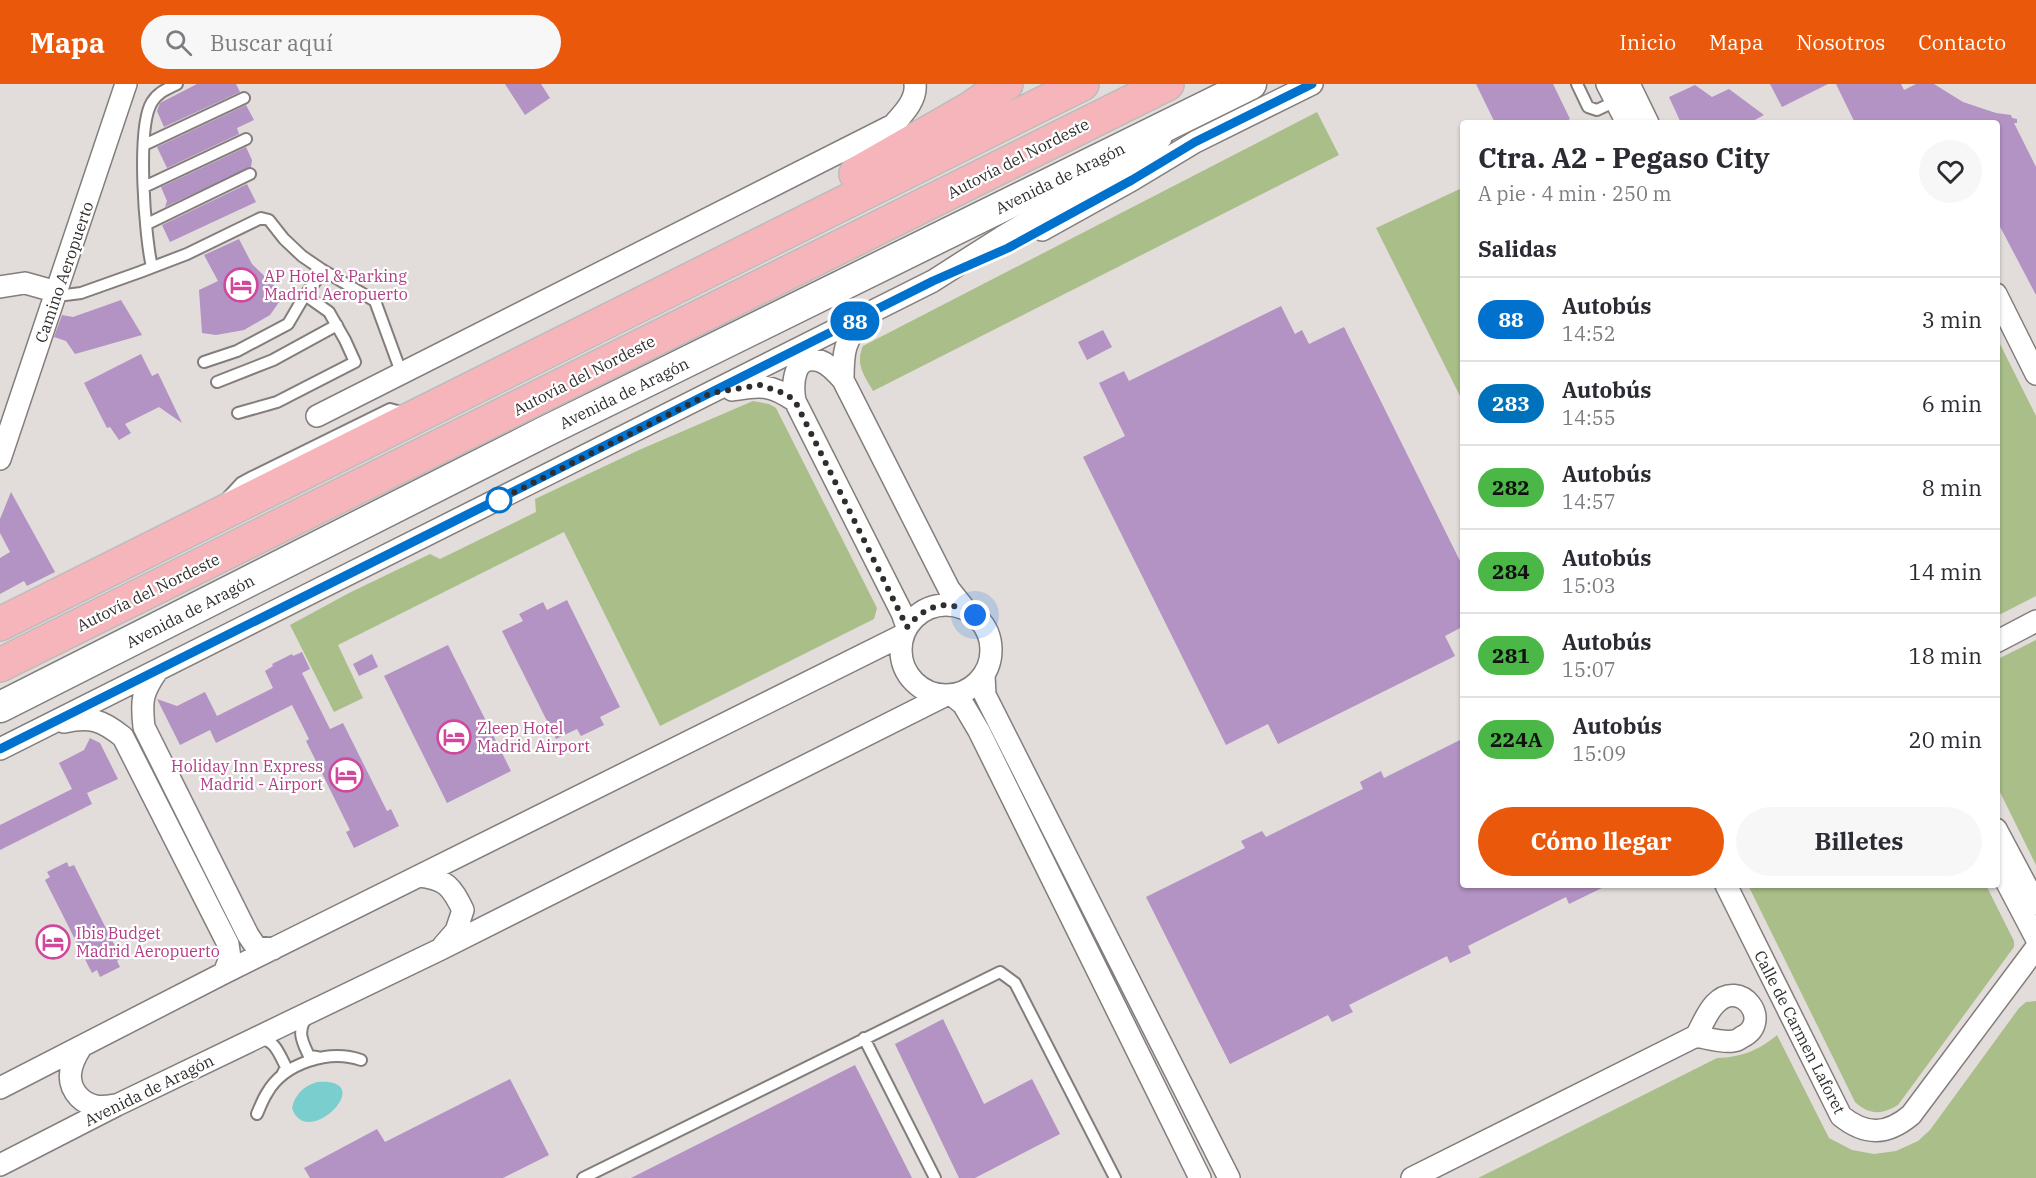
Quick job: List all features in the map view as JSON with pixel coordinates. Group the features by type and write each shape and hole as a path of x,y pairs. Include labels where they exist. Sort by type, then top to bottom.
{"highway":[{"path":"970,108 1002,84"},
{"path":"512,368 970,108 1006,84"},
{"path":"0,624 1082,84"},
{"name":"Autovía del Nordeste","path":"0,665 1167,84"}],"street":[{"name":"Camino Aeropuerto","path":"0,459 126,84"},
{"path":"317,416 893,125 907,109 916,90 915,84"},
{"name":"Avenida de Aragón","path":"0,706 534,437 1251,84"},
{"name":"Avenida de Aragón","path":"933,281 1008,248 1132,180 1195,142 1312,84"},
{"path":"1629,84 1647,120"},
{"path":"1612,92 1626,120"},
{"path":"0,749 933,281 1142,154 1188,116"},
{"path":"0,287 25,283 57,292"},
{"path":"2000,302 2036,374"},
{"path":"843,380 843,354 851,333 865,316"},
{"path":"905,631 795,401 792,384 795,372 804,363 813,360 822,362 843,380 949,589 964,608"},
{"path":"711,393 760,385 786,394 795,401"},
{"path":"948,696 964,692 975,685 984,675 991,657 990,637 984,625 964,608 948,604 932,607 917,615 905,631 901,649 902,663 908,675 918,686 930,693 948,696 963,705 1200,1178"},
{"path":"2000,640 2036,621"},
{"path":"0,1088 905,631"},
{"path":"158,671 145,690 142,710 144,727 248,935 256,947 273,949"},
{"path":"984,675 985,695 993,712 1228,1178"},
{"name":"Avenida de Aragón","path":"0,1165 117,1105 441,949 948,696"},
{"path":"49,725 82,718 108,725 123,737 228,944 230,958 224,973"},
{"path":"2000,836 2036,904"},
{"path":"2000,870 2036,938"},
{"path":"419,876 437,878 453,889 463,910 456,932 441,949"},
{"name":"Calle de Carmen Laforet","path":"1727,888 1841,1116 1854,1126 1869,1130 1884,1130 1898,1125 1911,1114 2036,948"},
{"path":"1412,1178 1696,1036"},
{"path":"80,1049 71,1064 70,1085 73,1090 82,1100 93,1106 117,1105"}],"lane":[{"path":"152,267 148,251 144,188 147,113 159,93 177,84"},
{"path":"1577,84 1588,108 1597,111 1612,92"},
{"path":"144,145 244,98"},
{"path":"144,188 246,139"},
{"path":"147,224 250,174"},
{"path":"57,292 65,296 81,292 152,267 187,254 261,218 269,220 302,256 375,301 401,372"},
{"path":"204,362 237,351 288,324 305,295 319,278 321,269"},
{"path":"238,413 277,402 355,362 329,312 305,295"},
{"path":"217,382 273,360 336,325"},
{"path":"583,1178 1000,972 1015,983 1115,1178"},
{"path":"312,1011 304,1020 300,1030 300,1037 309,1056 349,1056 361,1060"},
{"path":"864,1038 935,1178"},
{"path":"256,1039 267,1039 273,1043 286,1067 267,1092 257,1114"},
{"path":"282,1075 317,1057"}],"green space":[{"path":"1317,112 1339,155 873,391 860,364 863,346"},
{"path":"1460,189 1460,396 1376,228"},
{"path":"2000,344 2036,416 2036,596 2000,614"},
{"path":"753,401 776,408 877,608 874,619 660,726 564,532 338,645 363,698 334,712 290,625 349,593 430,554 440,559 536,512 535,499 639,450"},
{"path":"2036,640 2036,865 2000,792 2000,658"},
{"path":"1749,888 1988,888 2014,941 2014,947 1898,1105 1886,1111 1876,1112 1865,1109 1855,1102"},
{"path":"2036,1001 2036,1178 1478,1178 1717,1058 1749,1052 1777,1035 1829,1138 1852,1150 1874,1154 1896,1151 1918,1141 1930,1130 2019,1008 2026,1002"}],"water":[{"path":"317,1082 335,1083 342,1090 341,1100 334,1110 323,1118 311,1122 300,1119 292,1108 295,1099 304,1088"}],"building":[{"path":"197,84 236,84 240,92 164,127 157,111 160,103"},
{"path":"505,84 541,84 550,98 525,115"},
{"path":"1476,84 1553,84 1570,119 1568,120 1494,120"},
{"path":"1770,84 1828,84 1782,107"},
{"path":"1836,84 1901,84 1904,90 1916,84 1934,84 1963,102 1996,113 2011,115 2012,118 2017,119 2017,123 2014,123 2036,167 2036,295 2000,227 2000,120 1854,120"},
{"path":"1695,85 1712,97 1729,89 1764,115 1755,120 1680,120 1669,97"},
{"path":"246,105 254,120 237,128 239,134 167,168 157,147"},
{"path":"246,147 252,160 251,167 165,207 167,201 161,187"},
{"path":"247,184 256,202 170,242 162,225"},
{"name":"AP Hotel & Parking Madrid Aeropuerto","path":"239,239 252,264 284,295 270,315 244,330 216,335 202,333 199,290 218,281 204,255"},
{"path":"121,300 142,335 75,354 66,341 54,337 62,315 73,317"},
{"path":"1281,306 1295,334 1302,330 1309,344 1344,327 1460,561 1460,628 1445,636 1455,656 1278,744 1268,724 1226,745 1083,457 1125,436 1099,383 1124,371 1129,381"},
{"path":"1103,330 1112,347 1087,360 1078,342"},
{"path":"141,354 152,376 158,373 182,423 159,407 125,424 131,433 119,440 110,427 107,428 84,383"},
{"path":"11,492 55,572 27,586 24,581 0,594 0,558 10,552 0,533 0,519"},
{"path":"567,600 620,707 600,717 604,725 581,736 577,729 556,739 502,631 523,621 519,614 543,602 547,610"},
{"name":"Zleep Hotel Madrid Airport","path":"448,645 511,771 447,803 384,676"},
{"path":"302,652 310,669 302,673 330,729 343,723 387,811 391,809 399,826 354,848 346,832 350,830 306,741 309,739 292,705 216,743 210,730 180,745 157,699 177,706 205,692 217,716 273,688 265,671 273,666 272,664 292,654 293,656"},
{"path":"372,654 378,667 359,676 353,664"},
{"path":"90,738 100,743 118,779 87,793 92,804 0,850 0,825 72,789 59,763 84,750"},
{"path":"1460,740 1460,888 1602,888 1569,904 1566,897 1468,946 1471,953 1450,963 1447,956 1349,1005 1353,1012 1332,1022 1328,1015 1230,1064 1146,897 1245,848 1241,841 1262,831 1266,837 1363,789 1360,782 1381,771 1384,778"},
{"path":"67,862 69,867 74,865 121,958 117,961 120,967 100,977 97,970 92,973 45,880 50,877 47,872"},
{"path":"943,1019 984,1104 1032,1079 1060,1134 975,1178 959,1178 895,1044"},
{"path":"855,1065 912,1178 631,1178"},
{"path":"510,1079 549,1155 503,1178 310,1178 304,1168 377,1129 385,1142"}],"bus line":[{"name":"88","path":"0,749 933,281 1008,248 1132,180 1195,142 1312,84"}],"place":[{"name":"AP Hotel & Parking Madrid Aeropuerto","path":"241,285"},
{"name":"Zleep Hotel Madrid Airport","path":"454,737"},
{"name":"Holiday Inn Express Madrid - Airport","path":"346,775"},
{"name":"Ibis Budget Madrid Aeropuerto","path":"53,942"}],"route":[{"path":"499,500 497,501 711,393 760,385 786,394 795,401 907,627 917,615 932,607 948,604 964,608 975,615"}]}
